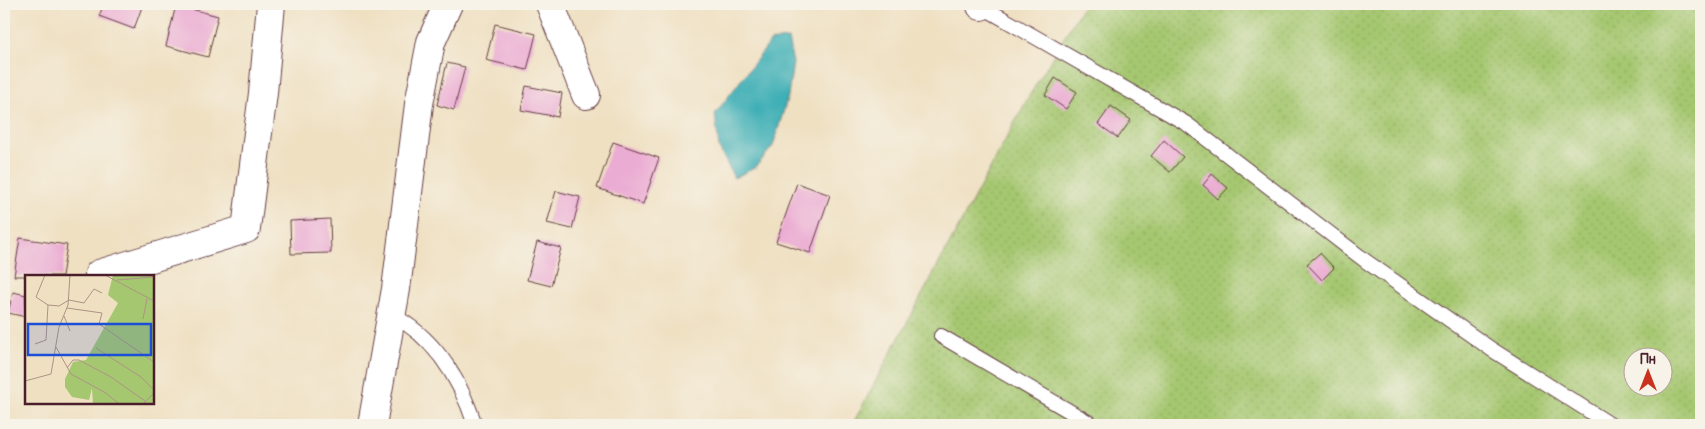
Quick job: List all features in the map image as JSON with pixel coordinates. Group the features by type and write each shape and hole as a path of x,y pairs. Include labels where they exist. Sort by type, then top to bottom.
{"street":[{"path":"99,274 246,228 264,93 271,4"},
{"path":"372,425 392,315 419,104 431,42 448,4"},
{"path":"550,4 586,95"}],"lane":[{"path":"981,5 1187,124 1367,262 1491,349 1610,425"},
{"path":"392,315 411,325 439,352 466,396 475,425"},
{"path":"941,336 1093,425"}],"green space":[{"path":"1084,4 1701,4 1701,425 852,425 1028,98"}],"water":[{"path":"788,39 793,63 788,96 773,146 756,167 734,178 719,148 715,114 771,41"}],"building":[{"path":"104,4 143,4 134,29 99,16"},
{"path":"176,5 218,16 208,57 166,46"},
{"path":"495,24 536,34 527,70 486,60"},
{"path":"447,63 465,67 454,110 437,105"},
{"path":"1055,78 1077,92 1066,109 1045,95"},
{"path":"526,86 562,93 558,117 521,110"},
{"path":"1111,106 1131,120 1118,138 1098,124"},
{"path":"1164,140 1183,157 1170,172 1151,156"},
{"path":"613,142 659,158 643,204 597,188"},
{"path":"1212,174 1228,188 1218,199 1203,185"},
{"path":"797,183 830,195 810,253 776,242"},
{"path":"556,191 580,197 572,229 547,223"},
{"path":"4,210 10,211 4,235"},
{"path":"330,219 331,253 291,254 290,221"},
{"path":"20,238 67,245 62,275 14,276"},
{"path":"537,242 561,248 551,286 527,280"},
{"path":"1320,253 1334,268 1322,280 1307,264"},
{"path":"13,292 25,295 25,317 8,313"}]}
